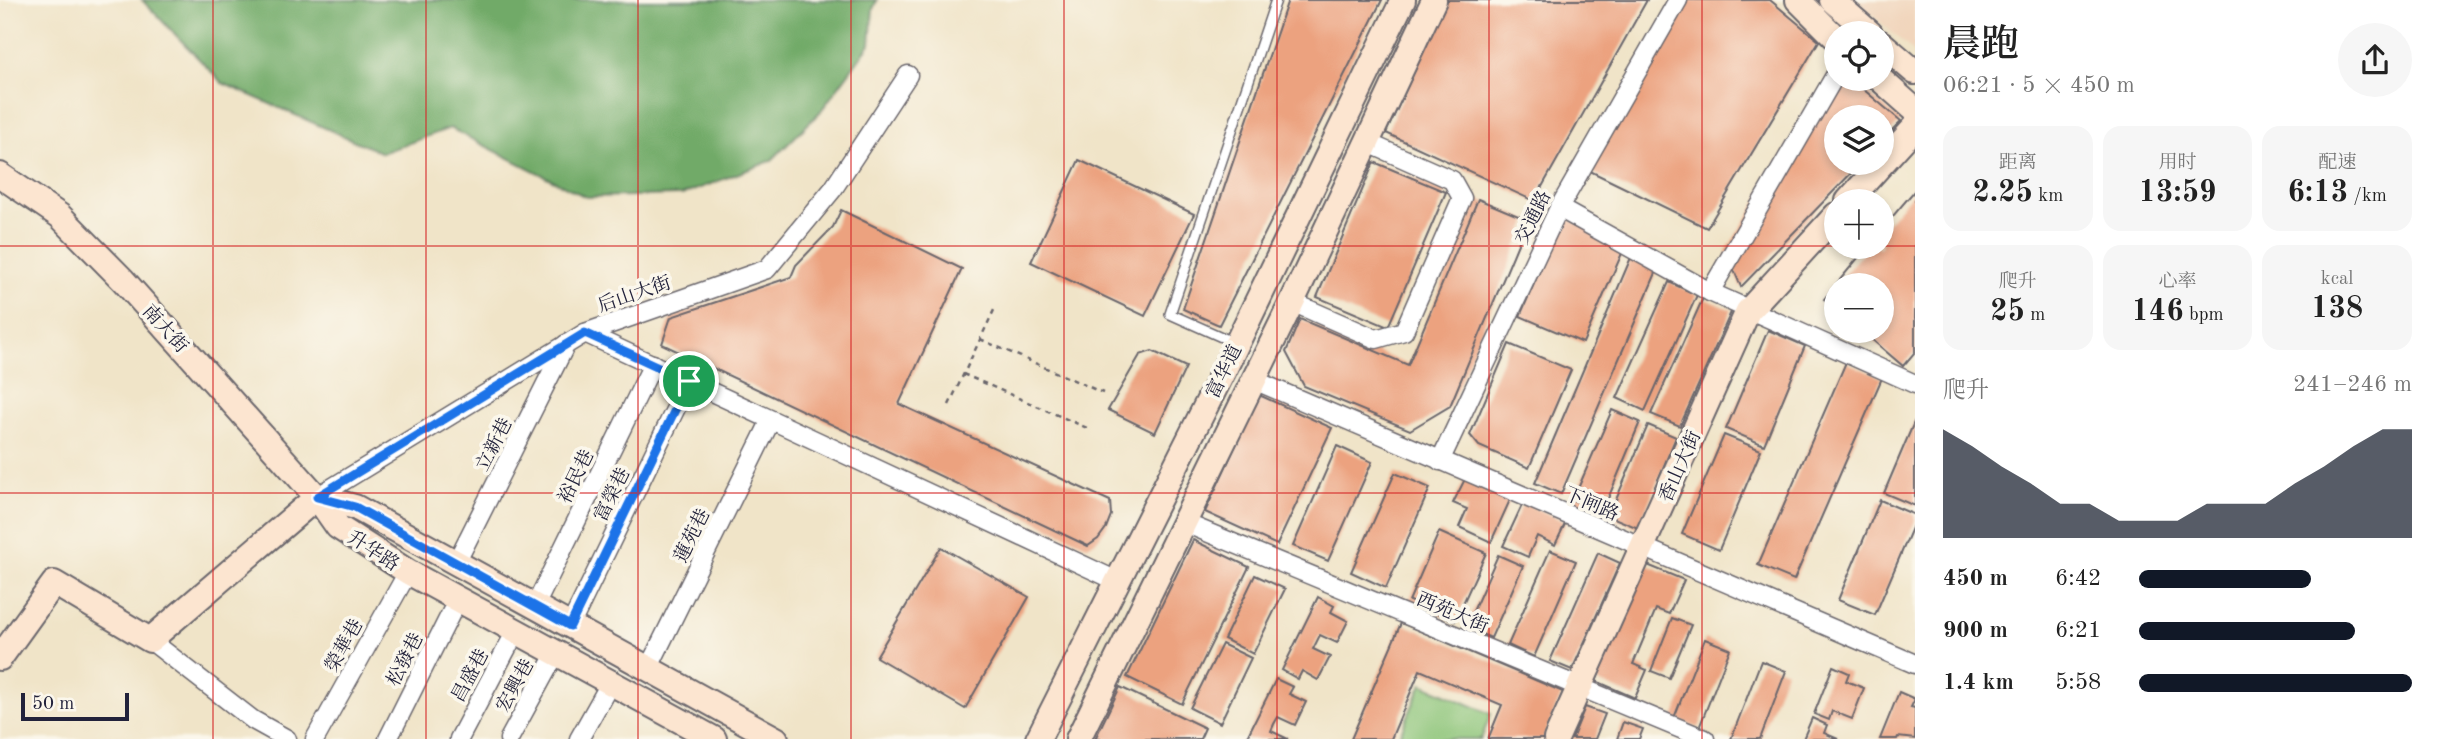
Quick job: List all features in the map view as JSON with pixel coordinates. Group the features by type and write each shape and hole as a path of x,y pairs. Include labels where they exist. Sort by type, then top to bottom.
{"main road":[{"name":"富华道","path":"1038,739 1236,344 1403,0"},
{"name":"富华道","path":"1078,739 1292,302 1434,0"},
{"path":"1798,0 1824,26"},
{"path":"1832,0 1856,21"},
{"path":"1894,54 1915,72"},
{"path":"1894,91 1915,110"},
{"path":"1859,189 1915,127"},
{"name":"南大街","path":"0,175 60,216 123,280 317,497"},
{"name":"香山大街","path":"1556,739 1748,311 1824,228"},
{"path":"0,658 54,583 150,640 317,497"},
{"name":"升华路","path":"317,497 355,507 776,739"},
{"name":"升华路","path":"317,497 338,527 408,572 714,739"}],"street":[{"name":"交通路","path":"1440,461 1559,208 1678,0"},
{"name":"后山大街","path":"317,497 585,333 767,269 833,189 908,75"},
{"path":"1710,292 1826,91"},
{"path":"1292,302 1376,339 1404,331 1462,198 1452,180 1366,142"},
{"path":"1559,208 1748,311 1915,384"},
{"path":"585,333 1117,581"},
{"name":"立新巷","path":"456,563 566,344"},
{"name":"裕民巷","path":"535,606 653,364"},
{"name":"下闸路","path":"1254,380 1915,664"},
{"name":"富榮巷","path":"570,626 689,381"},
{"name":"蓮苑巷","path":"648,669 771,420"},
{"name":"西苑大街","path":"1185,523 1705,739"},
{"name":"榮華巷","path":"315,739 408,572"},
{"name":"松發巷","path":"388,739 458,599"},
{"name":"昌盛巷","path":"459,739 516,631"},
{"path":"150,640 253,720 287,739"},
{"name":"宏興巷","path":"509,739 557,651"},
{"path":"579,739 611,682"}],"lane":[{"path":"1236,344 1170,314 1276,0"}],"path":[{"path":"949,405 995,308"},
{"path":"980,339 1103,393"},
{"path":"963,374 1087,429"}],"shaded area":[{"path":"1856,0 1915,0 1915,53 1894,34 1894,21 1879,21"}],"green space":[{"path":"142,0 877,0 873,9 870,44 820,112 771,161 682,195 586,197 450,128 382,153 222,83"},
{"path":"1422,684 1491,714 1481,739 1398,739"}],"building":[{"path":"1288,0 1382,0 1219,325 1183,309"},
{"path":"1447,0 1647,0 1534,201 1386,133"},
{"path":"1681,0 1770,0 1819,41 1707,228 1588,170"},
{"path":"1828,91 1865,91 1882,105 1824,105 1824,175 1849,175 1836,189 1824,189 1824,201 1741,287 1726,251"},
{"path":"1894,115 1901,121 1894,128"},
{"path":"1079,160 1194,214 1145,316 1031,262"},
{"path":"1374,162 1446,192 1388,327 1317,297"},
{"path":"1915,190 1915,352 1903,366 1876,343 1894,343 1894,273 1846,273 1857,259 1894,259 1894,215"},
{"path":"1478,199 1528,220 1450,406 1410,430 1304,386 1286,352 1300,319 1408,365"},
{"path":"841,210 962,269 899,404 1110,501 1111,515 1098,539 1088,546 662,344 671,317 791,277 796,265 833,227"},
{"path":"1563,217 1626,244 1583,343 1520,316"},
{"path":"1635,248 1662,259 1561,494 1535,483"},
{"path":"1669,282 1697,295 1645,411 1617,398"},
{"path":"1703,298 1732,310 1680,426 1651,414"},
{"path":"1768,330 1805,346 1764,445 1726,429"},
{"path":"1509,344 1571,370 1529,468 1479,446 1470,435"},
{"path":"1152,351 1186,367 1155,433 1108,410 1140,355"},
{"path":"1846,362 1882,378 1794,580 1758,565"},
{"path":"1259,395 1332,428 1277,545 1205,512"},
{"path":"1612,410 1640,422 1602,513 1573,500"},
{"path":"1915,420 1915,506 1884,493"},
{"path":"1648,425 1676,437 1638,528 1609,516"},
{"path":"1724,435 1761,450 1719,550 1682,534"},
{"path":"1337,446 1372,462 1328,561 1293,546"},
{"path":"1395,473 1430,488 1386,588 1351,572"},
{"path":"1465,479 1510,500 1491,542 1459,527 1467,509 1453,503"},
{"path":"1880,500 1915,515 1915,521 1875,615 1838,600"},
{"path":"1523,503 1566,522 1555,545 1537,536 1528,557 1503,546"},
{"path":"1439,532 1486,553 1455,621 1409,601"},
{"path":"1193,540 1249,567 1182,704 1127,677"},
{"path":"941,547 1029,597 965,709 876,657"},
{"path":"1550,550 1576,561 1534,657 1508,645"},
{"path":"1598,553 1620,563 1572,670 1550,661"},
{"path":"1498,555 1523,566 1491,638 1466,627"},
{"path":"1645,564 1684,580 1669,614 1656,609 1633,664 1647,670 1635,698 1596,681"},
{"path":"1255,575 1285,589 1253,654 1224,639"},
{"path":"1318,597 1334,606 1331,612 1348,621 1337,643 1320,635 1313,649 1330,657 1318,680 1302,671 1298,679 1282,670"},
{"path":"1672,618 1691,625 1669,678 1651,671"},
{"path":"1401,623 1563,692 1543,739 1488,739 1502,705 1420,670 1391,739 1351,739"},
{"path":"1705,639 1730,649 1699,728 1674,718"},
{"path":"1222,644 1251,658 1220,723 1190,708"},
{"path":"1761,661 1786,671 1760,739 1731,739"},
{"path":"1833,666 1849,673 1846,681 1864,688 1852,719 1832,711 1829,720 1814,714"},
{"path":"1276,679 1293,687 1289,694 1306,702 1295,725 1278,717 1271,731 1288,739 1246,739"},
{"path":"1120,687 1205,728 1200,739 1095,739"},
{"path":"1899,692 1915,699 1911,707 1915,708 1915,739 1880,739"},
{"path":"1585,707 1605,714 1595,739 1572,739"},
{"path":"1812,718 1827,725 1824,733 1838,739 1803,739"},
{"path":"1623,722 1643,729 1639,739 1617,739"}],"route":[{"path":"585,333 689,381 570,626 355,507 317,497 585,333"}]}
